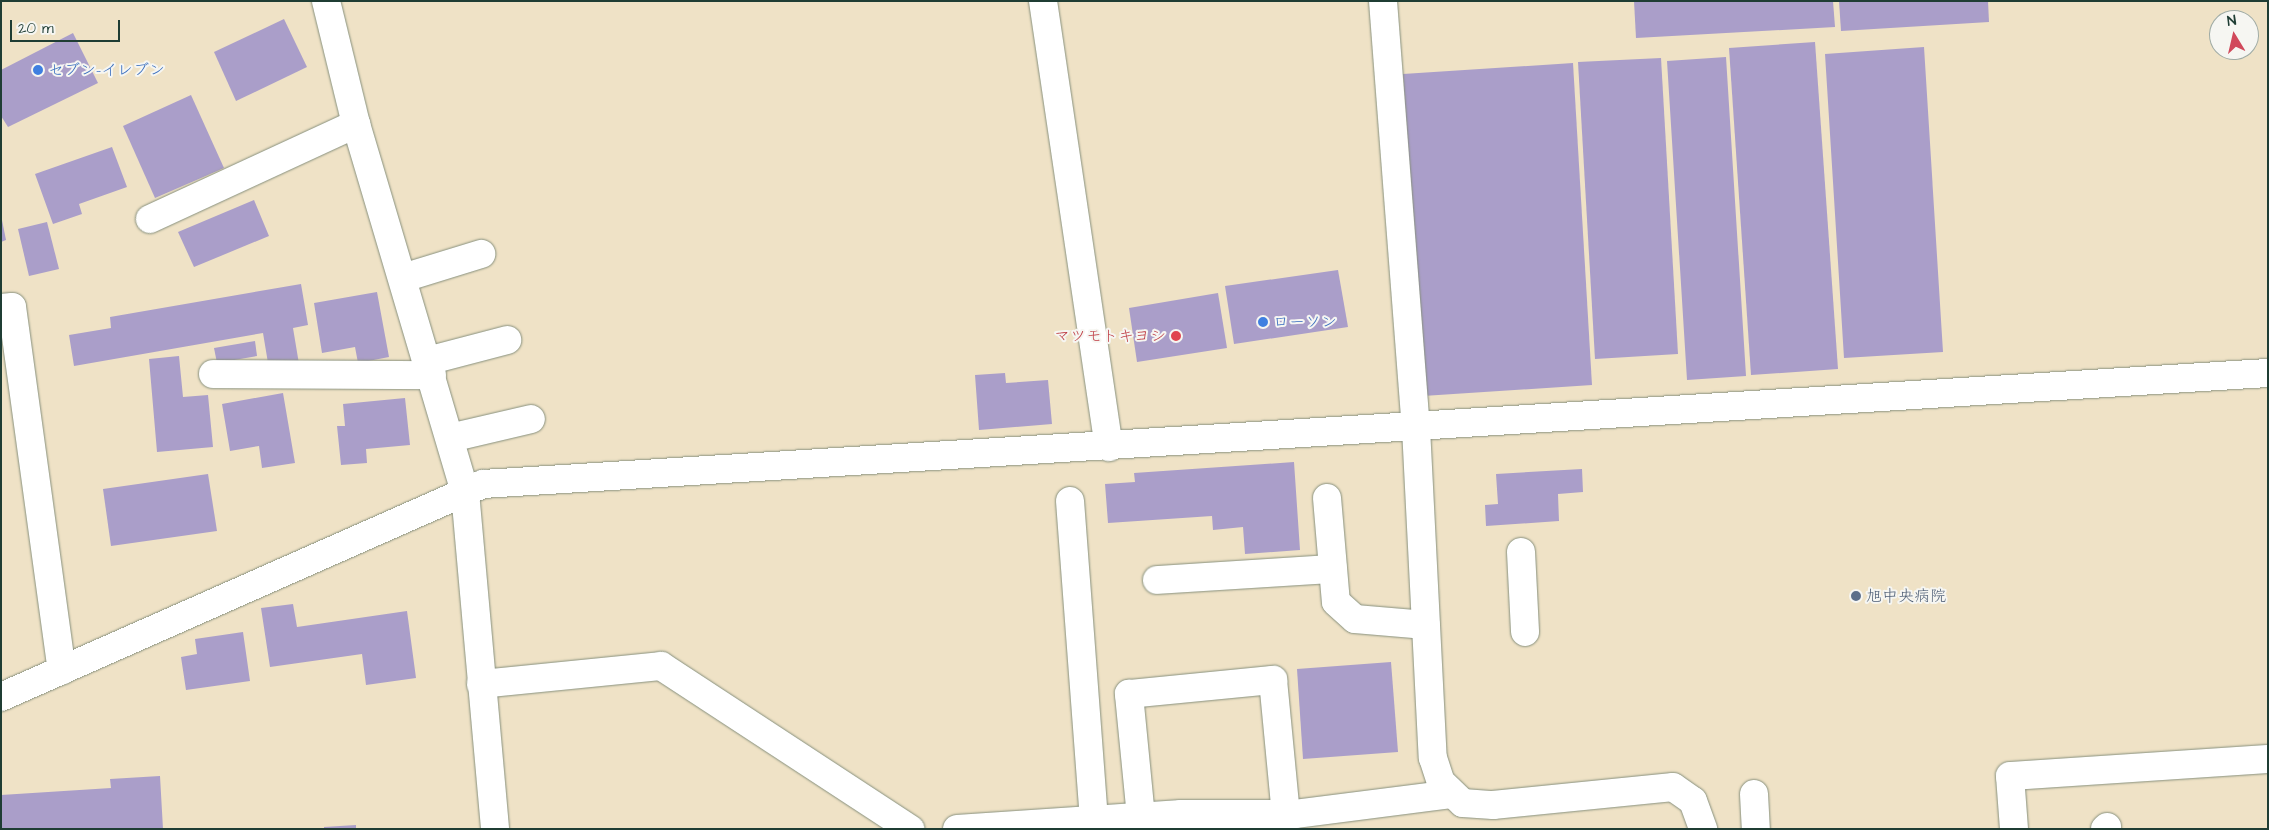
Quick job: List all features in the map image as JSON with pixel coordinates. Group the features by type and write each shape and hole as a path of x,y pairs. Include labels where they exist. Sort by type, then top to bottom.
{"street":[{"path":"326,1 356,124 430,368 465,492 495,829"},
{"path":"1043,1 1109,447"},
{"path":"1383,1 1416,428 1433,758 1441,782 1451,794 1463,803 1493,805 1673,788 1693,801 1703,829"},
{"path":"150,219 356,124"},
{"path":"403,278 482,254"},
{"path":"1,308 12,307 62,671"},
{"path":"213,374 430,368 507,340"},
{"path":"1,697 483,484 1416,428 2268,373"},
{"path":"450,438 531,419"},
{"path":"1327,498 1336,602 1355,618 1426,625"},
{"path":"1070,501 1094,820"},
{"path":"1521,552 1525,632"},
{"path":"1158,580 1333,568"},
{"path":"482,684 662,666 910,829"},
{"path":"1141,817 1129,694 1273,680 1286,819"},
{"path":"2014,829 2010,776 2268,760"},
{"path":"957,829 1181,814 1286,819 1451,794"},
{"path":"1754,794 1756,829"},
{"path":"1181,814 1205,829"}],"building":[{"path":"1634,1 1833,1 1835,27 1636,38"},
{"path":"1839,1 1988,1 1989,22 1841,31"},
{"path":"284,19 307,67 236,101 214,52"},
{"path":"73,33 98,83 8,127 1,116 1,70"},
{"path":"1815,42 1838,369 1751,375 1729,48"},
{"path":"1924,47 1943,352 1844,358 1825,54"},
{"path":"1726,57 1746,376 1687,380 1667,61"},
{"path":"1661,58 1678,354 1595,359 1578,62"},
{"path":"1573,63 1592,385 1423,396 1403,74"},
{"path":"191,95 224,168 155,198 123,126"},
{"path":"112,147 127,187 79,204 82,214 53,224 35,174"},
{"path":"254,200 269,236 194,267 178,232"},
{"path":"1,221 6,240 1,242"},
{"path":"47,222 59,269 29,276 18,229"},
{"path":"1338,270 1348,327 1234,344 1225,286"},
{"path":"301,284 308,325 293,328 299,364 269,369 263,333 74,366 69,335 111,328 110,317"},
{"path":"377,292 389,357 358,363 355,347 322,353 314,303"},
{"path":"1218,293 1227,348 1137,362 1129,308"},
{"path":"255,341 257,356 217,363 214,348"},
{"path":"179,356 183,397 208,395 213,447 157,452 149,359"},
{"path":"1005,373 1006,383 1048,380 1052,424 979,430 975,375"},
{"path":"283,393 295,463 262,468 259,446 230,451 222,404"},
{"path":"405,398 410,445 366,449 367,463 341,465 337,426 345,426 343,404"},
{"path":"1294,462 1300,550 1245,554 1243,527 1213,530 1212,516 1108,523 1105,484 1135,482 1134,473"},
{"path":"1582,469 1583,492 1558,494 1559,521 1486,526 1485,505 1498,504 1496,474"},
{"path":"208,474 217,531 111,546 103,489"},
{"path":"293,604 297,627 407,611 416,678 366,685 362,654 270,667 261,608"},
{"path":"243,632 250,681 186,690 181,657 197,654 195,639"},
{"path":"1391,662 1398,752 1303,759 1297,669"},
{"path":"160,776 163,829 1,829 1,795 111,788 110,779"},
{"path":"356,825 356,829 324,829 324,827"}],"place":[{"name":"セブン-イレブン","path":"38,70"},
{"name":"ローソン","path":"1263,322"},
{"name":"マツモトキヨシ","path":"1176,336"},
{"name":"旭中央病院","path":"1856,596"}]}
